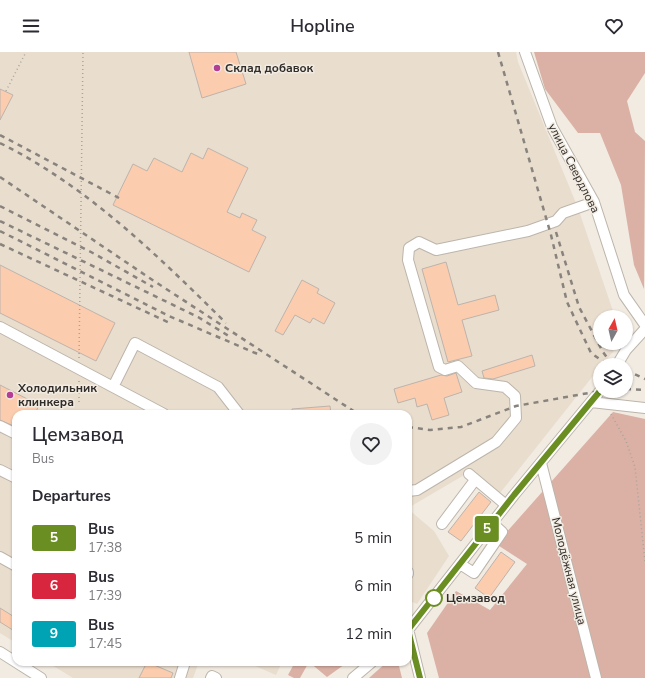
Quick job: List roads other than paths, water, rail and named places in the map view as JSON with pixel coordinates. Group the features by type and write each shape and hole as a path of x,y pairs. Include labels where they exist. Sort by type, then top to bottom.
{"street":[{"name":"улица Свердлова","path":"526,52 552,127 594,202 624,295 645,325"},
{"path":"412,491 417,490 496,442 516,418 515,396 505,387 476,383 458,366 444,370 439,367 408,260 409,248 419,242 436,250 528,231 556,221 563,213 594,202"},
{"path":"0,327 157,410"},
{"path":"621,358 626,350 645,329"},
{"path":"113,386 135,343 218,387 236,410"},
{"path":"412,625 506,505 595,398"},
{"path":"592,402 645,408"},
{"path":"0,426 12,432"},
{"name":"Молодёжная улица","path":"541,463 596,678"},
{"path":"0,470 12,476"},
{"path":"442,524 472,477 506,505"},
{"path":"460,564 474,573 502,532 492,523"},
{"path":"0,557 12,564"},
{"path":"412,646 420,678"},
{"path":"0,652 12,660"},
{"path":"22,666 41,678"},
{"path":"180,678 184,666"},
{"path":"353,678 367,666"},
{"path":"211,678 212,676 216,678"}],"railway":[{"path":"498,52 551,235 567,302 591,353 598,358"},
{"path":"0,135 119,198"},
{"path":"0,143 32,160 92,201 174,272 226,323"},
{"path":"0,177 151,279 352,410"},
{"path":"0,206 91,252 153,287"},
{"path":"0,221 198,317 232,338"},
{"path":"0,231 169,316 260,355"},
{"path":"556,232 579,307 607,358"},
{"path":"0,244 172,324"},
{"path":"633,373 645,379"},
{"path":"633,389 645,390"},
{"path":"412,428 430,430 461,427 516,406 593,392"}],"place":[{"name":"Склад добавок","path":"217,68"},
{"name":"Холодильник клинкера","path":"10,395"},
{"name":"Цемзавод","path":"434,598"}]}
